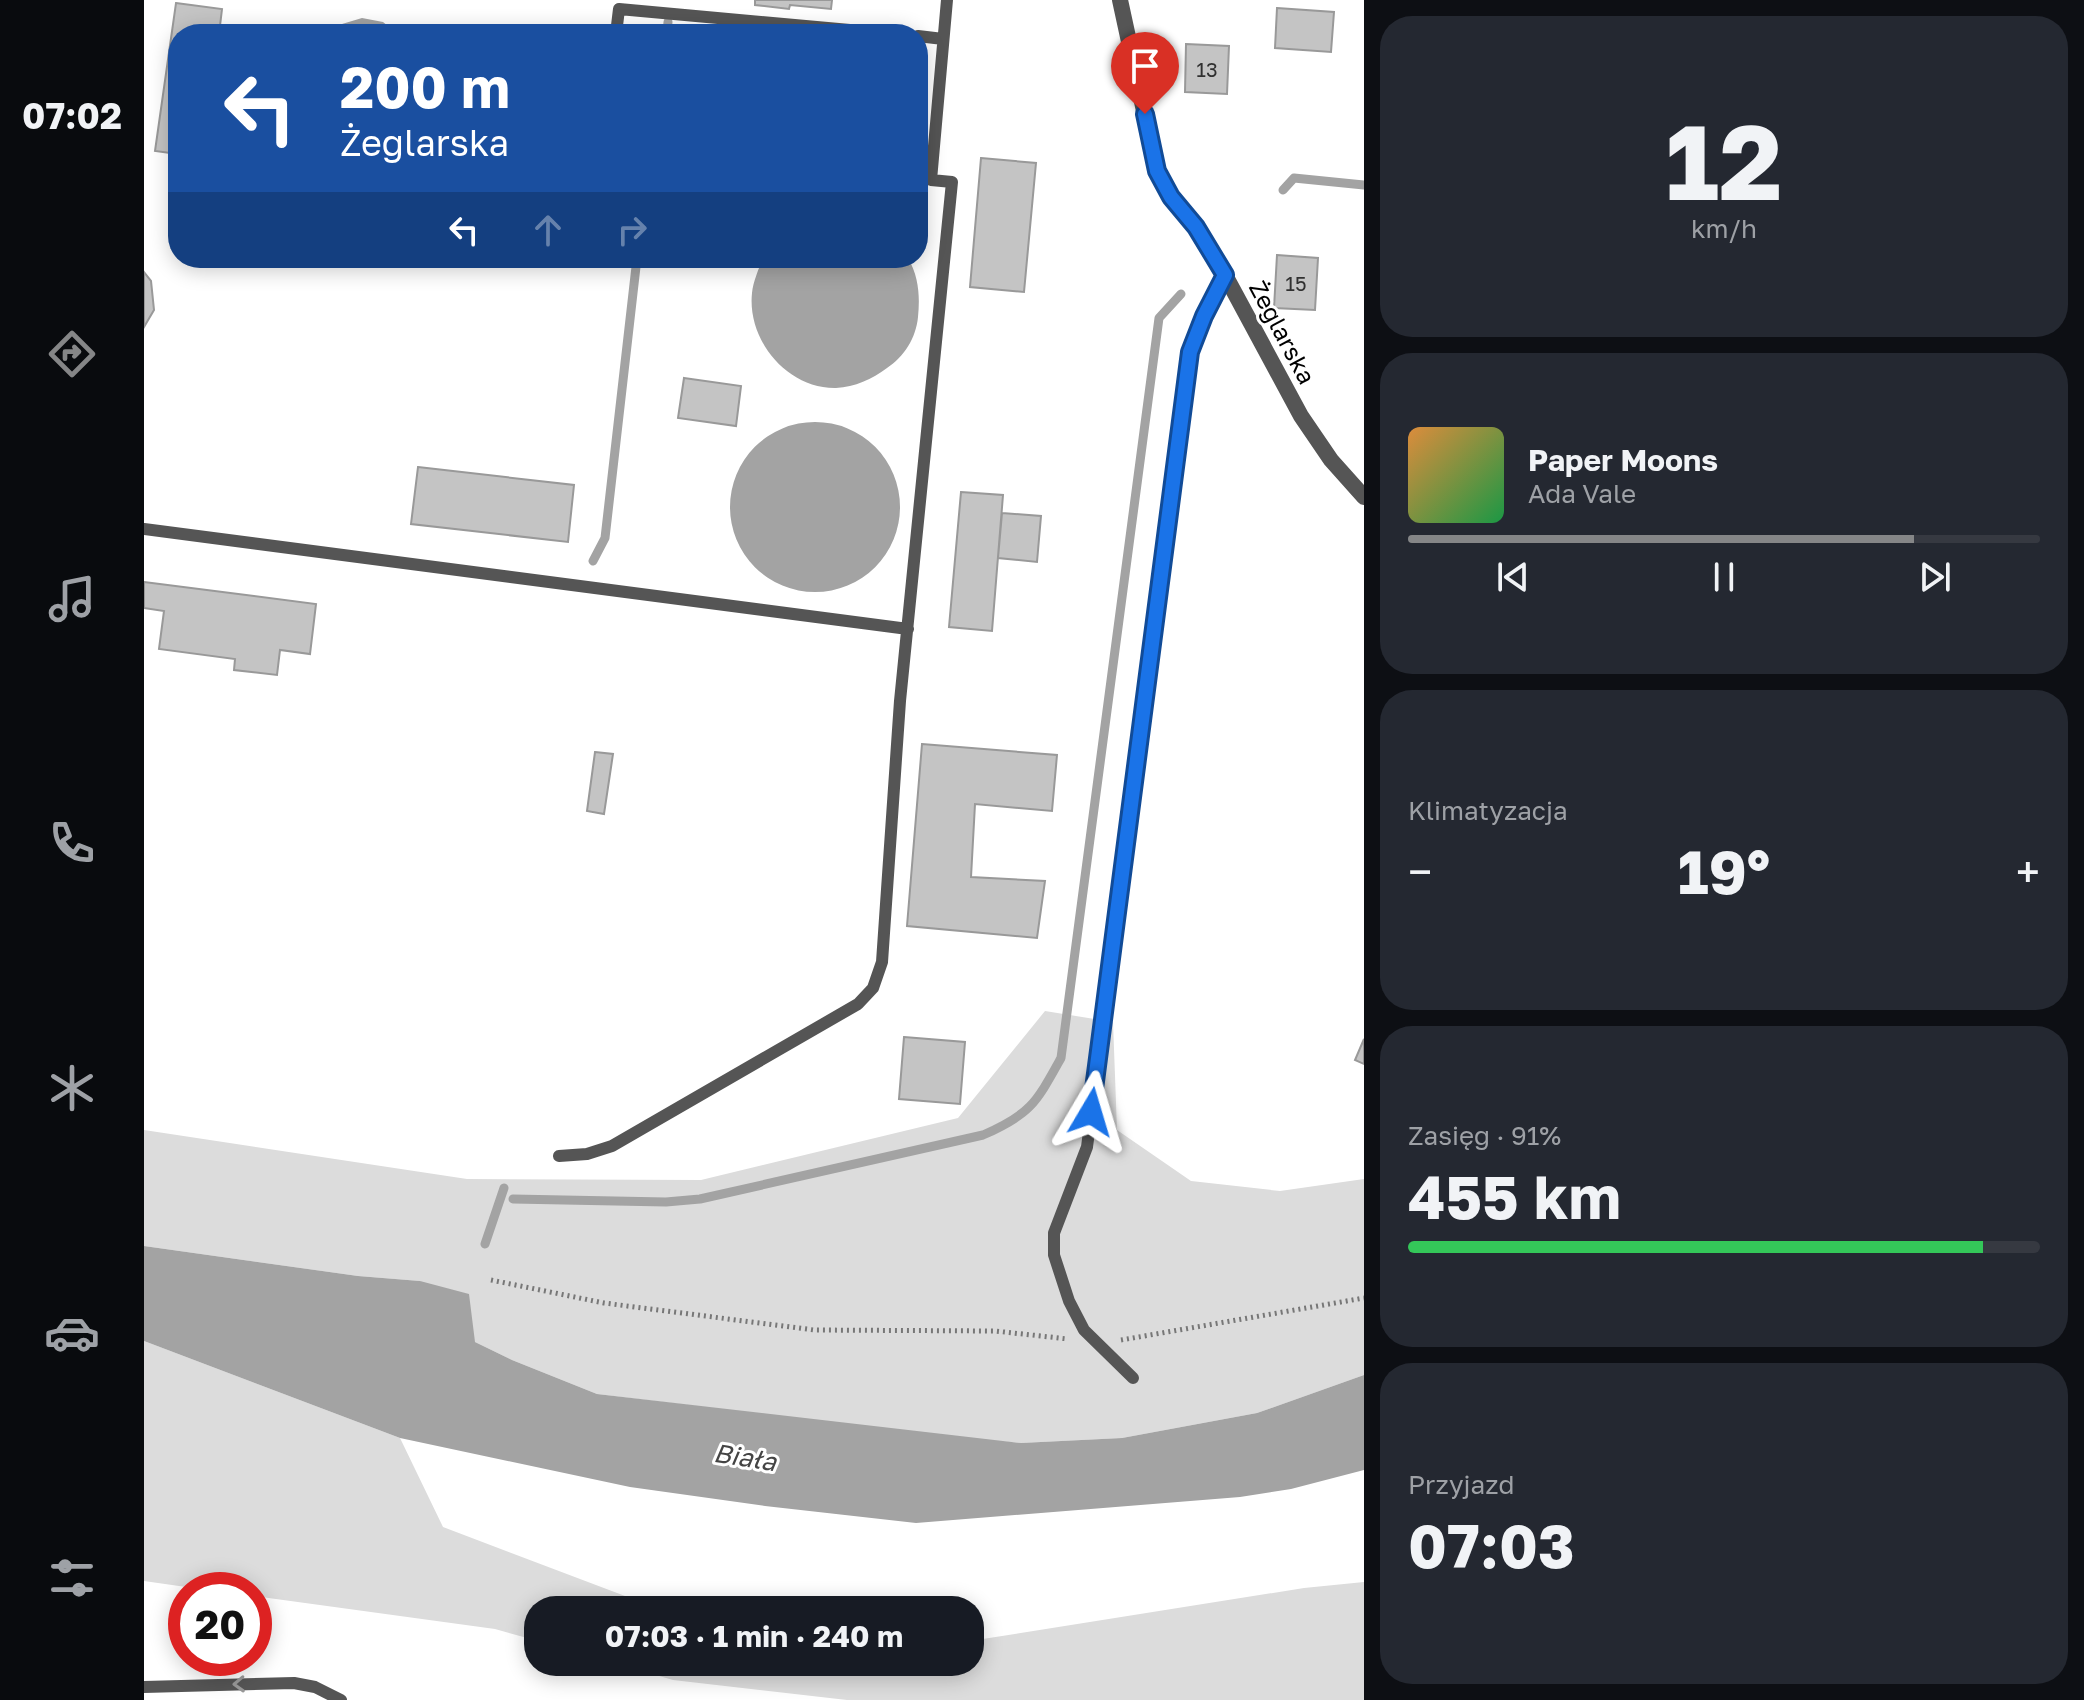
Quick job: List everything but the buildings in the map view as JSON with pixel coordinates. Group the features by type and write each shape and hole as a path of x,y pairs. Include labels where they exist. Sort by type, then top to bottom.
{"street":[{"name":"Żeglarska","path":"1120,0 1157,171 1171,197 1196,227 1225,275 1301,416 1331,460 1364,497"}],"lane":[{"path":"928,156 947,0"},
{"path":"617,24 619,9 784,24"},
{"path":"928,37 943,39"},
{"path":"559,1156 587,1154 612,1146 858,1004 873,988 882,962 908,629 952,182 928,179"},
{"path":"1133,1378 1084,1330 1069,1301 1054,1255 1054,1233 1087,1147 1190,352 1225,275"},
{"path":"144,529 908,629"},
{"path":"144,1687 294,1683 315,1687 341,1700"}],"path":[{"path":"491,1280 604,1303 814,1330 995,1331 1099,1344 1364,1298"}],"shaded area":[{"path":"1045,1011 1113,1022 1117,1130 1191,1181 1280,1191 1364,1179 1364,1375 1257,1413 1122,1438 1021,1443 958,1438 597,1394 475,1342 420,1281 358,1276 144,1246 144,1130 467,1179 701,1180 958,1118"},
{"path":"144,1341 400,1438 443,1527 625,1596 524,1596 524,1637 495,1629 272,1598 272,1572 168,1572 168,1584 144,1581"},
{"path":"1364,1582 1364,1700 847,1700 659,1676 984,1676 984,1639 1304,1588"}],"water":[{"path":"362,18 386,24 342,24"},
{"path":"759,268 913,268 919,302 915,332 899,358 875,376 843,387 818,386 787,371 763,344 752,311"},
{"path":"815,422 847,429 875,447 893,475 900,507 893,539 875,567 847,585 815,592 783,585 755,567 737,539 730,507 737,475 755,447 783,429"},
{"name":"Biała","path":"144,1246 358,1276 420,1281 469,1294 475,1342 597,1394 1021,1443 1122,1438 1257,1413 1364,1375 1364,1470 1291,1489 1240,1497 916,1523 630,1487 400,1438 144,1341"}],"waterway":[{"path":"1283,190 1294,178 1364,185"},
{"path":"593,561 605,538 636,268"},
{"path":"513,1199 666,1202 700,1199 983,1135 1012,1120 1038,1097 1061,1058 1159,318 1181,294"},
{"path":"485,1244 504,1188"}],"route":[{"path":"1091,1112 1190,352 1225,275 1196,227 1171,197 1157,171 1145,114"}]}
